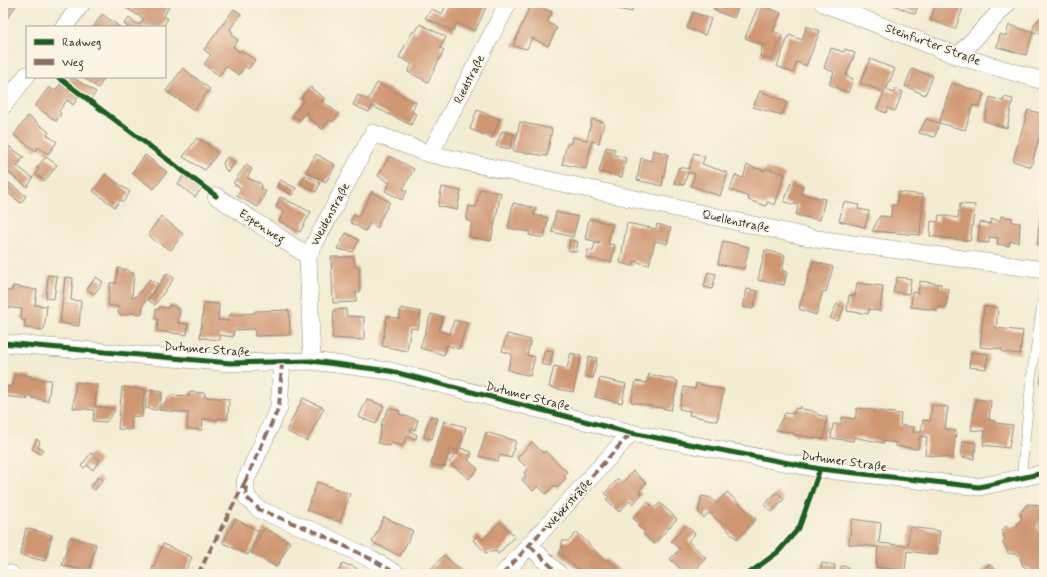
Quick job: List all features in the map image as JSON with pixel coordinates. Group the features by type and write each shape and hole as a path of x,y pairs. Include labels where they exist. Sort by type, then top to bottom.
{"street":[{"path":"65,26 82,3"},
{"name":"Riedstraße","path":"430,154 508,3"},
{"name":"Steinfurter Straße","path":"823,3 958,56 1044,81"},
{"path":"958,56 1008,3"},
{"path":"3,106 26,76"},
{"name":"Weidenstraße","path":"312,361 308,256 372,134 430,154"},
{"name":"Quellenstraße","path":"430,154 817,239 1044,270"},
{"name":"Espenweg","path":"216,196 308,256"},
{"name":"Dutumer Straße","path":"3,342 230,363 312,361 390,371 632,433 820,469 979,487 1021,480 1044,473"},
{"path":"282,362 279,407 245,482 247,498 260,510 318,533 375,561 397,574"},
{"name":"Weberstraße","path":"504,574 632,433"},
{"path":"530,546 559,574"},
{"path":"3,572 11,574"}],"lane":[{"path":"1021,480 1031,379 1044,291"}],"building":[{"path":"3,3 18,3 3,24"},
{"path":"118,3 171,3 164,16 168,19 163,26 127,26 124,24 129,18 139,25 144,19"},
{"path":"447,3 460,5 461,3 488,3 475,31 457,23 453,31 425,18 432,9 442,14"},
{"path":"531,3 552,12 547,22 557,28 548,46 532,38 527,49 513,46"},
{"path":"620,3 633,3 632,12 617,9"},
{"path":"635,3 655,3 654,8"},
{"path":"715,3 740,3 734,18 714,10"},
{"path":"888,3 919,3 915,14"},
{"path":"926,3 950,3 963,8 955,29 930,20 935,7"},
{"path":"759,4 781,13 773,31 782,35 772,60 760,56 763,45 745,38"},
{"path":"234,9 241,14 230,29 233,33 231,35 238,40 233,47 240,52 241,50 255,60 248,69 245,66 239,75 226,66 219,76 204,64 211,55 204,50"},
{"path":"693,12 711,19 705,35 687,28"},
{"path":"102,14 119,26 94,26"},
{"path":"1044,14 1044,31 1041,34 1033,32 1026,55 997,47 1000,34 1006,36 1009,25 1032,32 1035,23"},
{"path":"420,24 446,37 440,48 444,50 428,82 408,72 412,64 399,57 413,31 415,33"},
{"path":"807,26 820,31 806,66 797,62 793,73 777,66 789,35 802,40"},
{"path":"831,48 844,52 845,49 855,53 846,76 853,79 848,93 829,84 834,72 824,68"},
{"path":"870,59 895,69 886,90 894,93 895,89 903,92 895,111 888,108 886,113 877,109 884,92 860,83"},
{"path":"183,68 210,89 194,110 166,91"},
{"path":"912,69 933,76 925,95 905,86"},
{"path":"71,78 74,78 96,92 91,99 68,82"},
{"path":"84,78 104,79 98,88"},
{"path":"377,83 416,102 412,112 416,114 411,125 372,106 369,112 353,105 358,95 368,100"},
{"path":"952,83 984,93 980,107 973,105 965,130 939,123"},
{"path":"60,84 78,98 73,105 67,100 59,111 61,114 56,121 35,106 49,87 55,91"},
{"path":"310,87 324,98 322,101 339,114 332,122 330,120 322,129 307,116 309,114 306,112 300,120 292,115 304,100 301,98"},
{"path":"760,91 787,102 782,115 753,107"},
{"path":"990,97 1003,101 1004,97 1013,99 1007,128 984,121"},
{"path":"477,110 500,119 492,138 470,129"},
{"path":"1028,110 1043,114 1040,125 1044,126 1044,139 1039,138 1031,167 1013,161"},
{"path":"28,116 49,132 47,135 57,142 48,154 38,147 36,151 14,135"},
{"path":"592,119 604,122 599,143 592,141 586,169 562,164 567,144 571,144 572,137 587,140"},
{"path":"926,119 939,123 935,137 919,133"},
{"path":"520,122 552,129 547,156 513,151"},
{"path":"502,131 514,134 510,149 496,146"},
{"path":"197,138 208,144 218,153 205,170 183,157"},
{"path":"7,145 24,157 17,166 33,178 27,187 3,169 3,150"},
{"path":"606,147 615,149 614,155 626,158 622,177 599,172"},
{"path":"653,150 668,154 662,186 637,180 641,158 651,161"},
{"path":"694,153 705,157 702,164 728,173 720,196 691,186 695,174 688,172 684,185 674,183 679,167 689,169"},
{"path":"316,154 335,165 326,182 306,172"},
{"path":"145,155 167,172 154,189 132,173"},
{"path":"389,156 414,169 403,189 407,191 402,200 385,191 390,183 378,176"},
{"path":"46,157 57,165 45,181 35,174 39,169 36,168"},
{"path":"227,157 235,162 228,172 223,163"},
{"path":"246,165 252,169 247,178 260,183 262,185 260,188 266,191 258,207 237,196 241,188 233,183"},
{"path":"747,165 765,171 766,168 785,174 775,205 767,202 766,206 748,200 749,197 730,190 735,175 743,178"},
{"path":"105,174 130,192 123,202 120,200 115,207 93,191"},
{"path":"305,175 320,183 316,192 300,183"},
{"path":"183,176 201,189 195,197 178,184"},
{"path":"280,180 296,188 293,195 277,187"},
{"path":"9,183 26,196 21,203 4,190"},
{"path":"791,183 803,186 801,194 825,199 820,220 796,215 798,205 784,202"},
{"path":"442,187 461,191 457,210 438,206"},
{"path":"480,189 501,193 491,241 469,237 472,222 466,220 469,206 476,207"},
{"path":"372,192 390,202 379,222 378,228 370,223 365,231 350,222 354,215 358,217"},
{"path":"898,192 923,195 920,235 872,231 880,216 891,217 892,205 897,205"},
{"path":"280,197 311,212 300,232 279,221 284,211 276,207"},
{"path":"844,202 859,205 858,209 869,211 865,227 839,221"},
{"path":"513,203 536,208 534,215 548,218 544,238 529,235 530,232 508,228"},
{"path":"960,204 975,205 970,241 930,236 931,221 938,222 939,215 958,218"},
{"path":"1041,210 1044,210 1044,245 1037,244"},
{"path":"556,212 578,217 573,237 552,232"},
{"path":"161,216 183,234 171,250 155,241 148,234"},
{"path":"1001,216 1012,218 1012,222 1020,223 1019,242 1010,241 1009,246 997,244 998,238 989,237 989,243 978,242 980,222 990,224 991,219 1000,221"},
{"path":"589,219 613,224 608,244 615,245 611,262 586,258 588,250 593,251 595,243 599,244 600,242 585,239"},
{"path":"627,223 656,229 657,224 671,228 667,244 655,241 649,265 634,261 633,266 620,263"},
{"path":"346,233 359,240 353,252 337,249"},
{"path":"570,240 578,242 576,252 568,250"},
{"path":"723,241 749,247 744,269 718,264"},
{"path":"765,250 785,255 782,271 787,272 784,285 758,280"},
{"path":"331,257 354,257 355,267 359,267 360,292 356,292 356,302 333,303"},
{"path":"813,261 833,267 826,292 823,291 816,315 799,309"},
{"path":"118,268 134,273 132,297 136,297 150,279 158,284 143,305 142,314 130,313 127,315 120,315 118,312 119,307 108,305 110,283 116,283"},
{"path":"708,272 716,274 712,289 704,287"},
{"path":"167,273 174,278 155,305 148,300"},
{"path":"48,275 57,276 54,299 46,298"},
{"path":"65,277 73,278 71,300 81,301 79,326 60,323"},
{"path":"96,277 103,282 94,294 87,289"},
{"path":"897,277 911,279 909,294 893,292"},
{"path":"920,281 941,284 941,288 949,289 946,308 938,307 938,310 911,307 912,292 918,293"},
{"path":"857,283 883,286 880,311 869,309 868,314 847,311 849,295 855,296"},
{"path":"13,286 37,290 35,305 47,306 44,330 25,328 25,320 21,320 22,309 3,307 5,291 12,291"},
{"path":"747,289 758,291 753,309 743,307"},
{"path":"204,303 219,304 218,320 229,321 229,315 255,313 255,311 289,310 290,335 255,336 255,329 234,330 233,337 220,335 220,340 200,338"},
{"path":"837,304 844,308 838,321 830,318"},
{"path":"169,305 176,306 176,309 180,309 178,323 188,324 187,335 157,331 158,319 155,319 156,309 159,310 159,307 168,308"},
{"path":"984,306 998,308 996,328 1023,331 1020,354 1002,352 1002,349 980,347"},
{"path":"401,308 421,312 418,329 411,328 407,351 382,346 387,316 399,319"},
{"path":"346,309 346,316 364,317 364,340 332,338 334,310"},
{"path":"431,314 443,317 439,331 450,334 454,320 467,323 459,349 447,345 444,355 420,348"},
{"path":"507,334 531,340 527,355 535,357 530,376 508,370 512,354 502,351"},
{"path":"545,350 553,352 550,366 541,364"},
{"path":"971,352 988,354 986,369 969,367"},
{"path":"571,353 581,356 573,392 549,387 554,366 567,369"},
{"path":"589,356 597,358 593,378 584,376"},
{"path":"1043,361 1044,384 1040,384"},
{"path":"15,374 31,376 31,379 51,380 48,401 32,398 32,396 29,395 28,399 5,396 6,387 13,387"},
{"path":"649,374 678,381 671,410 631,402 636,381 647,383"},
{"path":"600,378 626,384 622,403 595,397"},
{"path":"76,382 97,385 95,406 115,409 106,422 93,421 94,410 73,408"},
{"path":"696,383 724,390 717,421 689,415 690,411 679,409 684,387 695,389"},
{"path":"122,387 144,389 142,417 132,416 131,430 118,429"},
{"path":"147,390 162,392 160,405 157,410 145,408"},
{"path":"190,392 205,393 204,397 229,399 228,419 203,419 202,430 187,429 188,413 159,410 171,395 189,396"},
{"path":"303,398 324,408 307,441 286,431"},
{"path":"367,399 384,406 376,424 359,417"},
{"path":"976,399 991,401 989,420 995,421 995,423 1013,425 1009,448 983,445 985,431 971,430"},
{"path":"932,405 948,407 945,429 956,431 953,458 925,455 927,437 920,436 918,449 896,446 896,443 883,441 883,443 854,437 853,441 831,438 833,424 841,424 842,417 855,419 857,408 901,414 900,425 914,427 913,432 921,432 923,420 930,421"},
{"path":"800,406 802,409 814,411 818,415 827,417 824,439 794,435 794,433 776,430 785,413 794,414 795,408 800,409"},
{"path":"389,408 400,411 399,414 418,420 415,430 412,429 410,431 417,435 416,439 407,437 402,446 391,443 390,446 378,443 382,422"},
{"path":"430,416 438,418 432,439 424,437"},
{"path":"444,421 466,427 460,448 472,452 468,460 478,469 469,479 449,462 459,451 450,449 445,467 431,464"},
{"path":"486,432 516,441 511,458 500,455 498,461 479,456"},
{"path":"37,439 40,442 38,447 43,449 40,454 32,449"},
{"path":"963,441 976,443 974,459 961,457"},
{"path":"532,442 543,453 545,451 567,472 564,476 566,478 557,488 555,485 546,494 538,486 533,491 522,480 526,476 524,473 528,469 517,458"},
{"path":"91,453 100,460 93,470 87,465 84,468 81,466"},
{"path":"633,471 646,483 639,491 642,494 633,504 630,500 619,512 606,499 609,497 605,493 618,479 622,483"},
{"path":"99,476 103,480 95,490 90,487"},
{"path":"317,482 350,494 340,522 307,510"},
{"path":"727,492 756,519 737,539 709,512 704,518 698,512 702,496 711,498 716,504"},
{"path":"777,492 784,499 772,512 764,505"},
{"path":"648,502 654,508 660,503 677,519 654,544 643,534 645,532 638,526 639,524 633,518"},
{"path":"1027,504 1040,505 1044,517 1037,526 1039,531 1044,532 1044,574 1035,574 1029,568 1028,569 1023,566 1019,555 1008,553 1003,542 1005,539 1002,531 1006,526 1015,527 1022,519 1020,513"},
{"path":"384,517 413,531 400,556 372,542"},
{"path":"235,519 259,531 248,555 223,543"},
{"path":"852,519 881,523 879,543 908,546 910,527 940,531 937,555 907,551 905,571 876,567 878,547 849,544"},
{"path":"500,522 515,536 498,554 496,551 486,553 473,540 478,535 483,540"},
{"path":"686,525 695,534 688,541 706,558 692,574 686,574 670,559 680,549 671,541"},
{"path":"26,528 52,535 45,561 20,555"},
{"path":"264,528 290,542 277,567 251,553"},
{"path":"577,532 605,561 607,559 619,570 615,574 586,574 575,567 559,552 562,548 562,541 569,541"},
{"path":"70,537 96,544 89,572 62,565"},
{"path":"163,544 192,557 184,574 161,574 152,570"},
{"path":"444,555 456,566 465,574 426,574"},
{"path":"343,563 350,566 351,565 365,574 337,574"},
{"path":"822,563 835,565 834,574 820,574"},
{"path":"989,564 1000,573 980,574"},
{"path":"841,566 848,567 847,574 840,574"}],"marked path":[{"path":"282,362 279,407 245,482 247,498 260,510 318,533 375,561 397,574"},
{"path":"503,574 631,433"},
{"path":"198,574 245,482"},
{"path":"530,546 559,574"},
{"path":"3,573 11,574"}],"cycle path":[{"path":"59,78 216,196"},
{"path":"3,343 230,363 312,361 390,371 631,433 820,469 979,487 1044,473"},
{"path":"748,574 778,552 799,528 820,469"}]}
